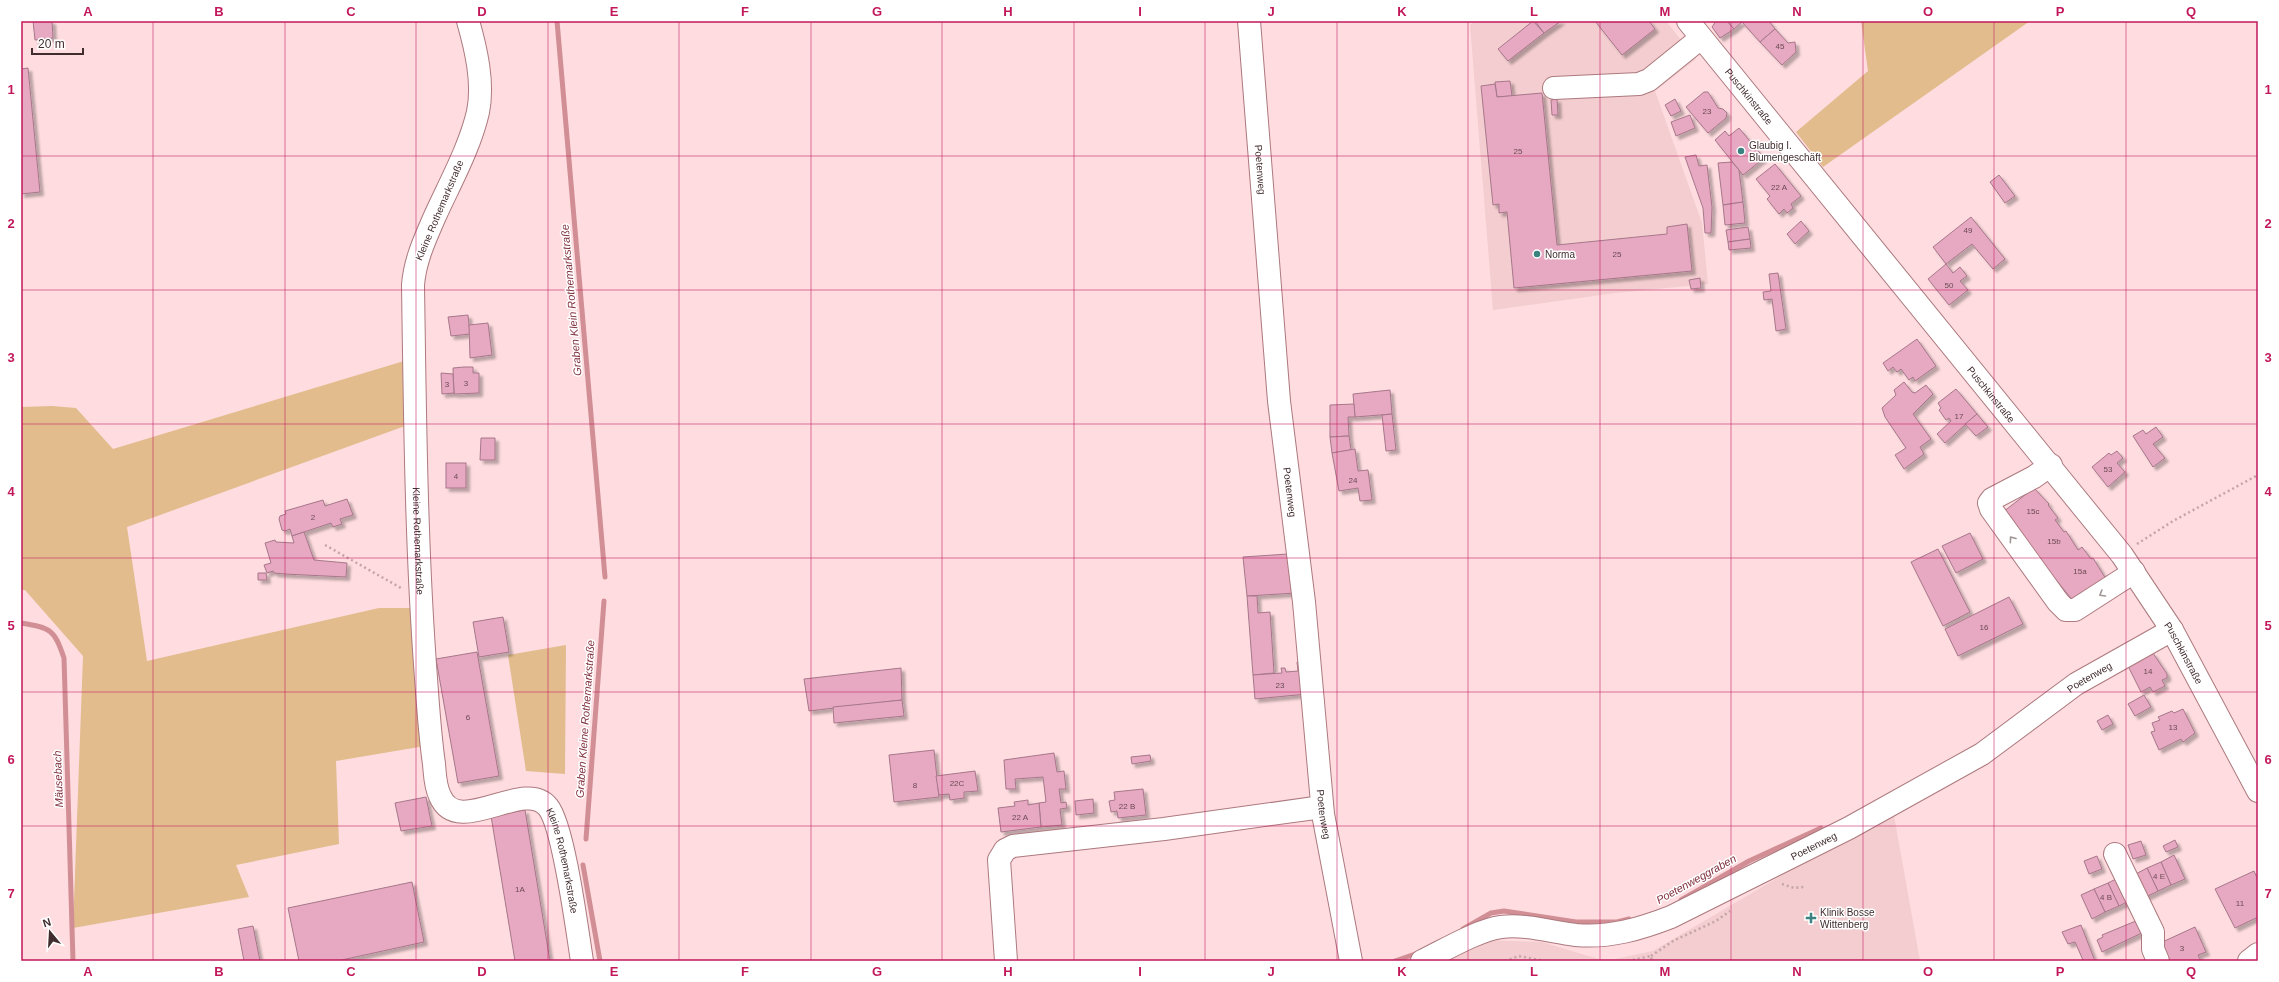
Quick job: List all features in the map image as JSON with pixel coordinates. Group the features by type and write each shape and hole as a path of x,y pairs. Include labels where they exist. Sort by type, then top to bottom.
{"street":[{"name":"Kleine Rothemarkstraße","path":"468,21 478,66 480,94 478,111 466,146 417,260 413,285 420,594 431,746 440,796 449,808 463,812 529,799 541,801 549,808 563,851 582,961"},
{"name":"Poetenweg","path":"1249,21 1280,401 1304,602 1322,807 1351,961"},
{"name":"Puschkinstraße","path":"1688,21 2051,465 2122,555 2172,630 2258,791"},
{"path":"1554,88 1639,84 1649,80 1701,38"},
{"path":"2051,465 2034,477 1992,499 1989,503 1991,509 2058,602 2066,610 2075,610 2134,572"},
{"name":"Poetenweg","path":"1422,961 1498,927 1514,926 1577,935 1608,935 1640,929 1671,917 1850,828 1982,754 2076,684 2172,630"},
{"path":"1006,961 999,860 1005,850 1013,846 1164,829 1322,807"},
{"path":"2115,854 2153,932 2153,950 2158,961"},
{"path":"2249,961 2258,954"}],"path":[{"path":"2122,555 2173,521 2258,475"},
{"path":"325,545 397,586 420,594"},
{"path":"1776,886 1782,884 1794,888 1804,887"},
{"path":"1628,961 1651,956 1673,941 1716,921 1735,907"},
{"path":"1505,961 1519,956 1544,961"},
{"path":"1651,956 1652,961"}],"shaded area":[{"path":"1475,21 1666,21 1696,59 1655,91 1702,223 1708,284 1615,293 1493,310 1470,25"},
{"path":"1861,21 2030,21 1823,167 1796,132 1868,71"},
{"path":"404,361 405,426 127,527 147,661 379,608 414,608 425,746 336,761 339,844 236,865 249,897 73,928 83,656 25,590 21,590 21,407 52,406 76,408 113,449"},
{"path":"566,645 565,774 526,771 508,655"},
{"name":"Klinik Bosse Wittenberg","path":"1893,810 1920,961 1606,961 1653,951"},
{"path":"1483,940 1542,942 1605,961 1430,961"}],"building":[{"path":"33,21 52,21 53,38 35,40"},
{"path":"1533,21 1544,33 1508,61 1498,49"},
{"path":"1535,21 1561,21 1544,33"},
{"path":"1595,21 1649,21 1655,29 1622,55"},
{"path":"1716,21 1727,21 1734,29 1720,38 1712,27"},
{"path":"1727,21 1769,21 1775,29 1760,42 1742,22 1734,29"},
{"path":"1775,29 1788,43 1795,42 1796,52 1782,65 1760,42"},
{"path":"28,68 40,192 21,194 21,69"},
{"path":"1510,81 1512,96 1497,97 1495,82"},
{"path":"1495,84 1497,97 1542,93 1557,245 1667,234 1667,227 1687,224 1692,271 1514,288 1507,212 1499,213 1499,204 1493,205 1481,86"},
{"path":"1704,92 1708,92 1718,108 1723,109 1727,113 1726,118 1708,133 1686,107"},
{"path":"1557,99 1558,115 1552,115 1551,100"},
{"path":"1675,99 1681,111 1671,116 1665,105"},
{"path":"1690,115 1695,128 1676,136 1671,122"},
{"name":"Glaubig I. Blumengeschäft","path":"1739,128 1764,158 1743,175 1715,140 1725,131 1729,136"},
{"path":"1696,155 1699,166 1707,165 1712,207 1711,233 1705,233 1703,208 1685,157"},
{"path":"1732,162 1739,170 1743,202 1723,205 1718,163"},
{"path":"1775,164 1801,196 1791,204 1793,208 1787,213 1784,209 1779,214 1767,199 1770,196 1756,179"},
{"path":"1999,175 2015,196 2005,203 1990,182"},
{"path":"1743,202 1745,223 1725,225 1723,205"},
{"path":"1971,217 2005,259 1993,269 1972,244 1946,264 1933,247"},
{"path":"1801,221 1809,231 1795,244 1787,234"},
{"path":"1748,227 1750,239 1728,242 1726,230"},
{"path":"1750,239 1751,248 1729,250 1728,242"},
{"path":"1946,264 1953,273 1960,267 1967,276 1960,281 1968,290 1949,305 1928,279"},
{"path":"1778,273 1786,329 1776,331 1772,299 1764,300 1763,292 1771,291 1769,274"},
{"path":"1700,278 1701,288 1691,289 1689,280"},
{"path":"468,315 470,334 451,336 448,317"},
{"path":"488,323 492,355 470,358 469,325"},
{"path":"1917,339 1936,366 1915,381 1913,377 1909,380 1901,369 1897,372 1893,367 1888,371 1883,363"},
{"path":"473,367 473,373 479,373 479,393 454,394 453,368"},
{"path":"441,373 453,374 454,393 442,394"},
{"path":"1904,382 1912,392 1915,393 1926,385 1933,394 1913,414 1931,439 1920,447 1924,454 1904,469 1895,455 1906,448 1885,417 1882,408 1896,395 1894,390"},
{"path":"1956,389 1977,414 1945,443 1937,434 1951,421 1949,418 1946,420 1939,410 1941,408 1938,403"},
{"path":"1390,390 1392,414 1355,417 1353,394"},
{"path":"1354,404 1355,417 1348,417 1349,436 1330,437 1330,405"},
{"path":"1392,414 1396,450 1386,451 1382,415"},
{"path":"1977,414 1988,427 1976,436 1965,424"},
{"path":"2156,427 2163,437 2153,444 2165,458 2153,467 2133,436 2143,430 2146,434"},
{"path":"1349,436 1351,450 1332,453 1330,437"},
{"path":"481,438 495,438 495,460 480,460"},
{"path":"1355,449 1358,471 1368,470 1372,500 1360,501 1358,488 1339,491 1332,453"},
{"path":"2117,451 2123,458 2117,463 2125,472 2108,487 2092,467 2109,453 2111,455"},
{"path":"446,463 466,463 466,488 446,488"},
{"path":"2034,488 2049,504 2048,505 2058,518 2055,520 2064,532 2066,531 2078,550 2082,547 2091,559 2093,558 2106,579 2075,603 2052,575 2048,578 2003,512"},
{"path":"347,499 353,515 340,519 342,524 333,527 331,523 292,536 290,529 285,531 282,530 279,519 280,516 286,514 285,511 323,500 325,506"},
{"path":"304,532 314,560 347,563 346,577 285,574 274,573 273,571 267,573 264,565 271,563 265,543 275,540 276,542 294,543 292,536"},
{"path":"1970,533 1983,559 1956,573 1942,546"},
{"path":"1938,549 1970,612 1943,626 1911,562"},
{"path":"1288,554 1296,593 1247,596 1243,557"},
{"path":"258,573 266,573 267,580 258,580"},
{"path":"1247,596 1257,596 1258,613 1270,612 1274,673 1253,675"},
{"path":"2009,597 2023,624 1958,656 1945,629"},
{"path":"503,617 509,652 479,657 473,622"},
{"path":"477,652 499,776 458,783 436,659"},
{"path":"2153,653 2167,674 2167,678 2162,680 2165,686 2153,692 2150,687 2141,692 2128,666"},
{"path":"1297,662 1304,662 1307,694 1255,699 1253,675 1282,673 1281,668 1285,668 1286,672 1298,671"},
{"path":"901,668 902,700 809,711 804,679"},
{"path":"2144,695 2151,707 2135,716 2128,704"},
{"path":"902,700 904,716 834,723 833,707"},
{"path":"2183,709 2195,733 2183,742 2181,739 2159,750 2151,732 2155,731 2152,723 2160,720 2158,717 2172,711 2174,713"},
{"path":"2108,715 2113,724 2102,730 2097,721"},
{"path":"934,750 939,797 894,802 889,755"},
{"path":"1054,753 1057,772 1064,771 1066,789 1059,789 1061,803 1066,802 1067,808 1060,809 1062,825 1041,827 1039,803 1046,802 1043,777 1015,779 1016,789 1006,789 1004,760"},
{"path":"1150,755 1151,761 1132,764 1131,757"},
{"path":"975,771 978,791 964,792 964,798 950,800 949,794 939,795 936,776"},
{"path":"1143,789 1146,815 1118,818 1117,811 1111,812 1109,801 1115,800 1114,792"},
{"path":"426,797 432,826 401,831 395,803"},
{"path":"1093,799 1094,813 1076,815 1075,801"},
{"path":"1028,800 1028,805 1039,803 1041,827 1001,832 998,808 1015,806 1014,802"},
{"path":"525,810 550,961 515,961 491,816"},
{"path":"2175,840 2178,847 2166,852 2163,846"},
{"path":"2141,841 2146,855 2133,859 2128,845"},
{"path":"2174,855 2185,879 2171,885 2161,862"},
{"path":"2097,856 2102,869 2089,874 2084,861"},
{"path":"2161,862 2171,885 2158,891 2147,868"},
{"path":"2147,868 2158,891 2144,898 2134,875"},
{"path":"2254,871 2258,880 2258,917 2235,928 2215,889"},
{"path":"2122,876 2133,899 2119,906 2108,883"},
{"path":"412,882 424,942 337,961 299,961 288,908"},
{"path":"2108,883 2119,906 2105,912 2094,889"},
{"path":"2094,889 2105,912 2092,919 2081,895"},
{"path":"2143,918 2148,930 2102,952 2097,940 2103,937 2102,935"},
{"path":"2081,925 2095,961 2079,961 2083,960 2075,942 2068,944 2062,932"},
{"path":"253,926 260,961 244,961 238,929"},
{"path":"2195,927 2206,952 2198,955 2201,961 2166,961 2158,944"}],"waterway":[{"name":"Graben Klein Rothemarkstraße","path":"557,21 605,577"},
{"name":"Graben Kleine Rothemarkstraße","path":"586,839 604,601"},
{"name":"Mäusebach","path":"21,623 39,626 50,632 57,641 64,658 73,961"},
{"name":"Poetenweggraben","path":"1681,900 1749,861 1821,828"},
{"name":"Graben Klein Rothemarkstraße","path":"583,865 600,961"},
{"name":"Poetenweggraben","path":"1463,929 1491,913 1504,911 1576,922 1617,922 1629,919"},
{"name":"Poetenweggraben","path":"1395,961 1418,953"}],"place":[{"name":"Glaubig I. Blumengeschäft","path":"1741,151"},
{"name":"Norma","path":"1537,254"},
{"name":"Klinik Bosse Wittenberg","path":"1811,918"}]}
